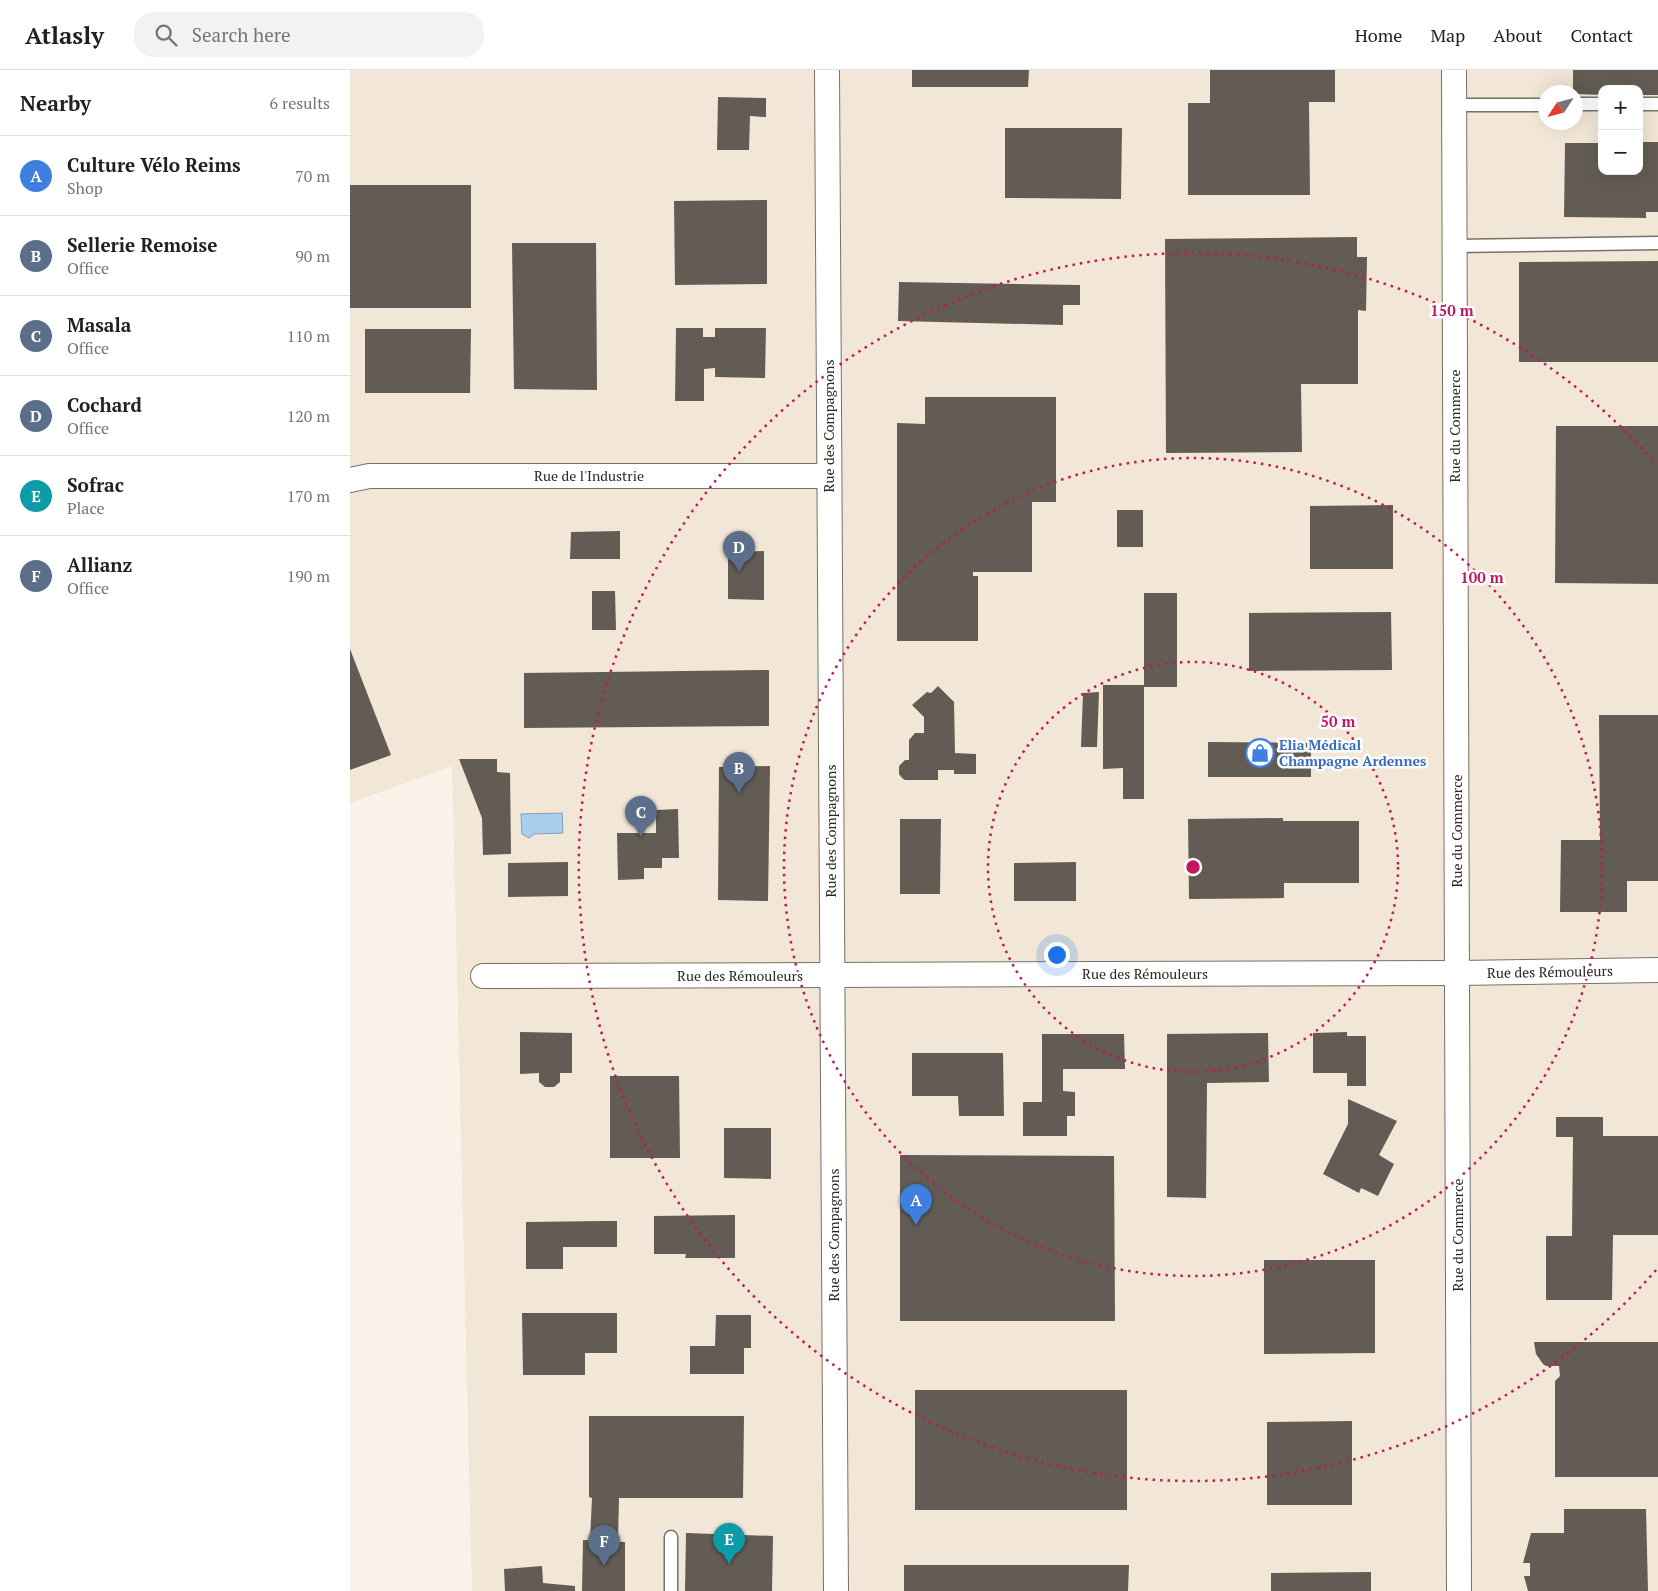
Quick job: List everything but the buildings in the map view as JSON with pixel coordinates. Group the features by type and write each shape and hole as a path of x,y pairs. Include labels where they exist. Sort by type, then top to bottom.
{"street":[{"name":"Rue des Compagnons","path":"827,70 836,1591"},
{"name":"Rue du Commerce","path":"1454,70 1459,1591"},
{"name":"Rue de l'Industrie","path":"350,480 368,476 829,476"},
{"name":"Rue des Rémouleurs","path":"483,976 1457,973 1658,970"}],"lane":[{"path":"1454,105 1538,104"},
{"path":"1583,104 1598,104"},
{"path":"1643,104 1658,104"},
{"path":"1455,246 1658,243"},
{"path":"671,1537 671,1591"}],"shaded area":[{"path":"350,70 1658,70 1658,1591 472,1591 452,766 350,803"}],"water":[{"path":"562,813 563,833 534,834 529,838 522,834 521,814"}],"place":[{"name":"Cochard","path":"739,572"},
{"name":"Elia Médical Champagne Ardennes","path":"1260,753"},
{"name":"Sellerie Remoise","path":"739,793"},
{"name":"Masala","path":"641,837"},
{"name":"Culture Vélo Reims","path":"916,1225"},
{"name":"Sofrac","path":"729,1564"},
{"name":"Allianz","path":"604,1566"}]}
